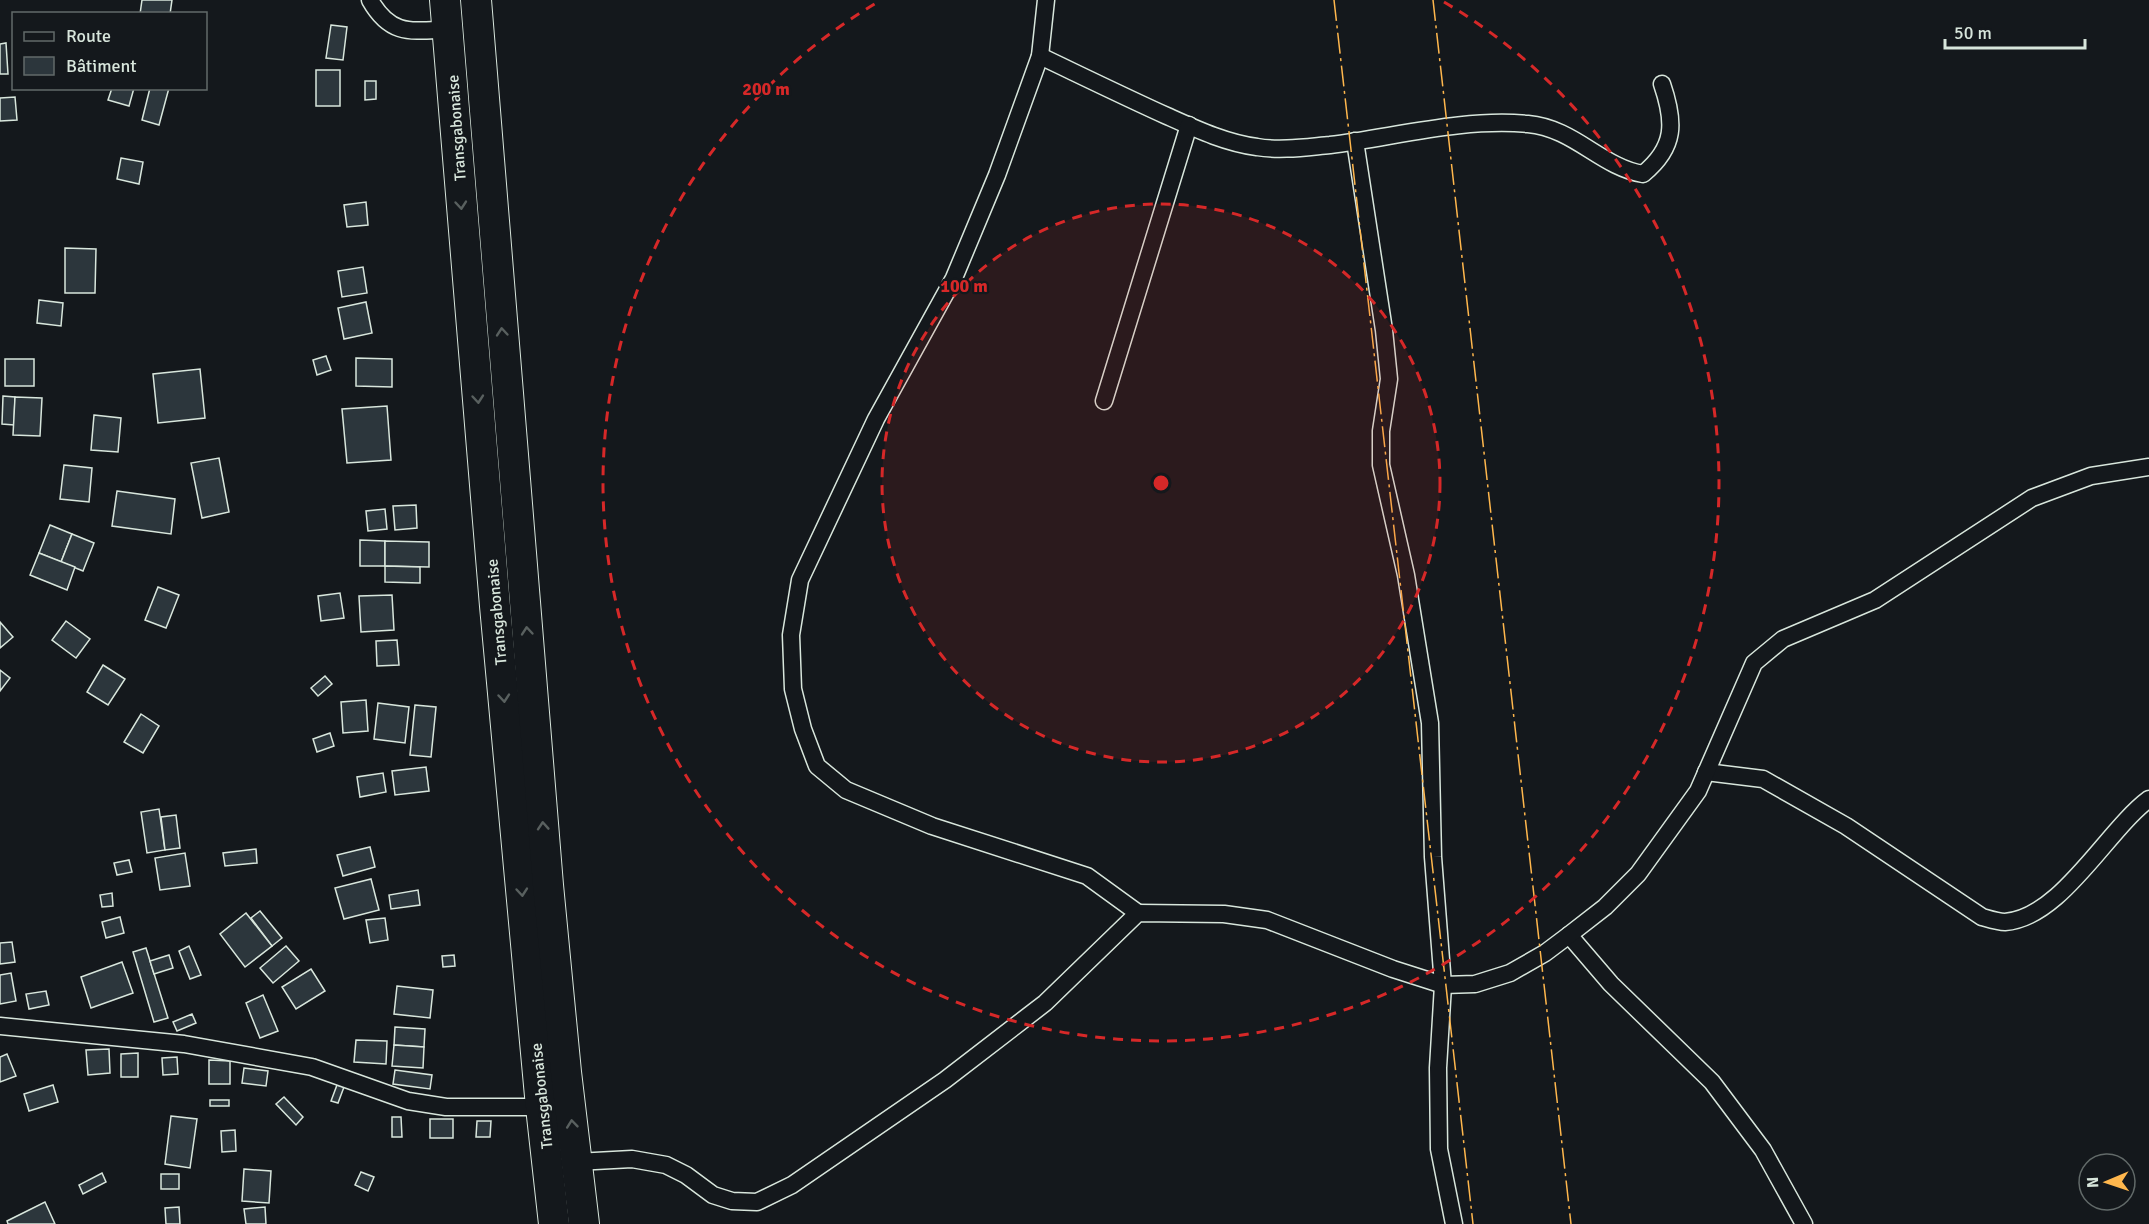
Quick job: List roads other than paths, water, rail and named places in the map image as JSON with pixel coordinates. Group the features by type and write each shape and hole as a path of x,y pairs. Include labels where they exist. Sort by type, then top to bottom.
{"highway":[{"name":"Transgabonaise","path":"476,0 548,885 584,1224"},
{"name":"Transgabonaise","path":"447,14 485,495 541,1107 554,1224"}],"street":[{"path":"370,0 382,17 394,27 405,30 447,14"},
{"path":"1046,0 1040,56 997,175 954,278 876,419 800,580 791,634 793,689 802,729 817,766 846,790 932,826 1087,876 1138,913 1224,914 1267,920 1393,969 1443,985 1475,984 1510,973 1545,953 1605,907 1638,874 1698,791 1754,663 1783,639 1875,600 2032,498 2091,476 2149,467"},
{"path":"1040,56 1189,126 1225,140 1258,148 1309,147 1466,124 1500,122 1530,124 1556,129 1626,171 1643,174 1657,163 1666,148 1670,128 1670,108 1662,84"},
{"path":"1104,401 1189,126"},
{"path":"1355,141 1384,330 1389,379 1381,431 1381,465 1406,575 1430,723 1434,857 1443,985 1438,1068 1439,1149 1454,1224"},
{"path":"1706,772 1763,779 1846,826 1982,917 2003,922 2021,918 2050,901 2093,859 2135,809 2149,799"},
{"path":"576,1162 632,1160 666,1165 687,1175 713,1195 732,1201 757,1202 792,1185 945,1080 1045,1003 1138,913"},
{"path":"1569,935 1611,984 1712,1082 1764,1150 1804,1224"},
{"path":"0,1026 196,1046 312,1067 408,1101 446,1107 541,1107"}]}
